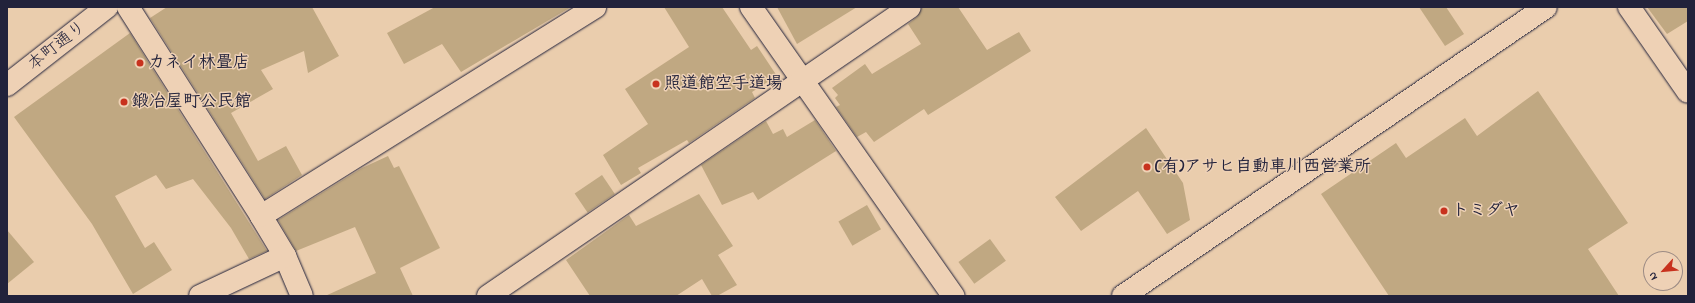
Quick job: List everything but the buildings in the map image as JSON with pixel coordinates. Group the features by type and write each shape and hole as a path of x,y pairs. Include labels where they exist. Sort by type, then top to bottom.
{"street":[{"name":"本町通り","path":"7,85 107,7"},
{"path":"128,7 261,216 285,256 302,296"},
{"path":"261,216 595,7"},
{"path":"751,7 804,79 952,296"},
{"path":"488,296 910,7"},
{"path":"1124,296 1546,7"},
{"path":"1629,7 1688,92"},
{"path":"200,296 285,256"}],"place":[{"name":"カネイ林畳店","path":"140,63"},
{"name":"照道館空手道場","path":"656,84"},
{"name":"鍛冶屋町公民館","path":"124,102"},
{"name":"(有)アサヒ自動車川西営業所","path":"1147,167"},
{"name":"トミダヤ","path":"1444,211"}]}
